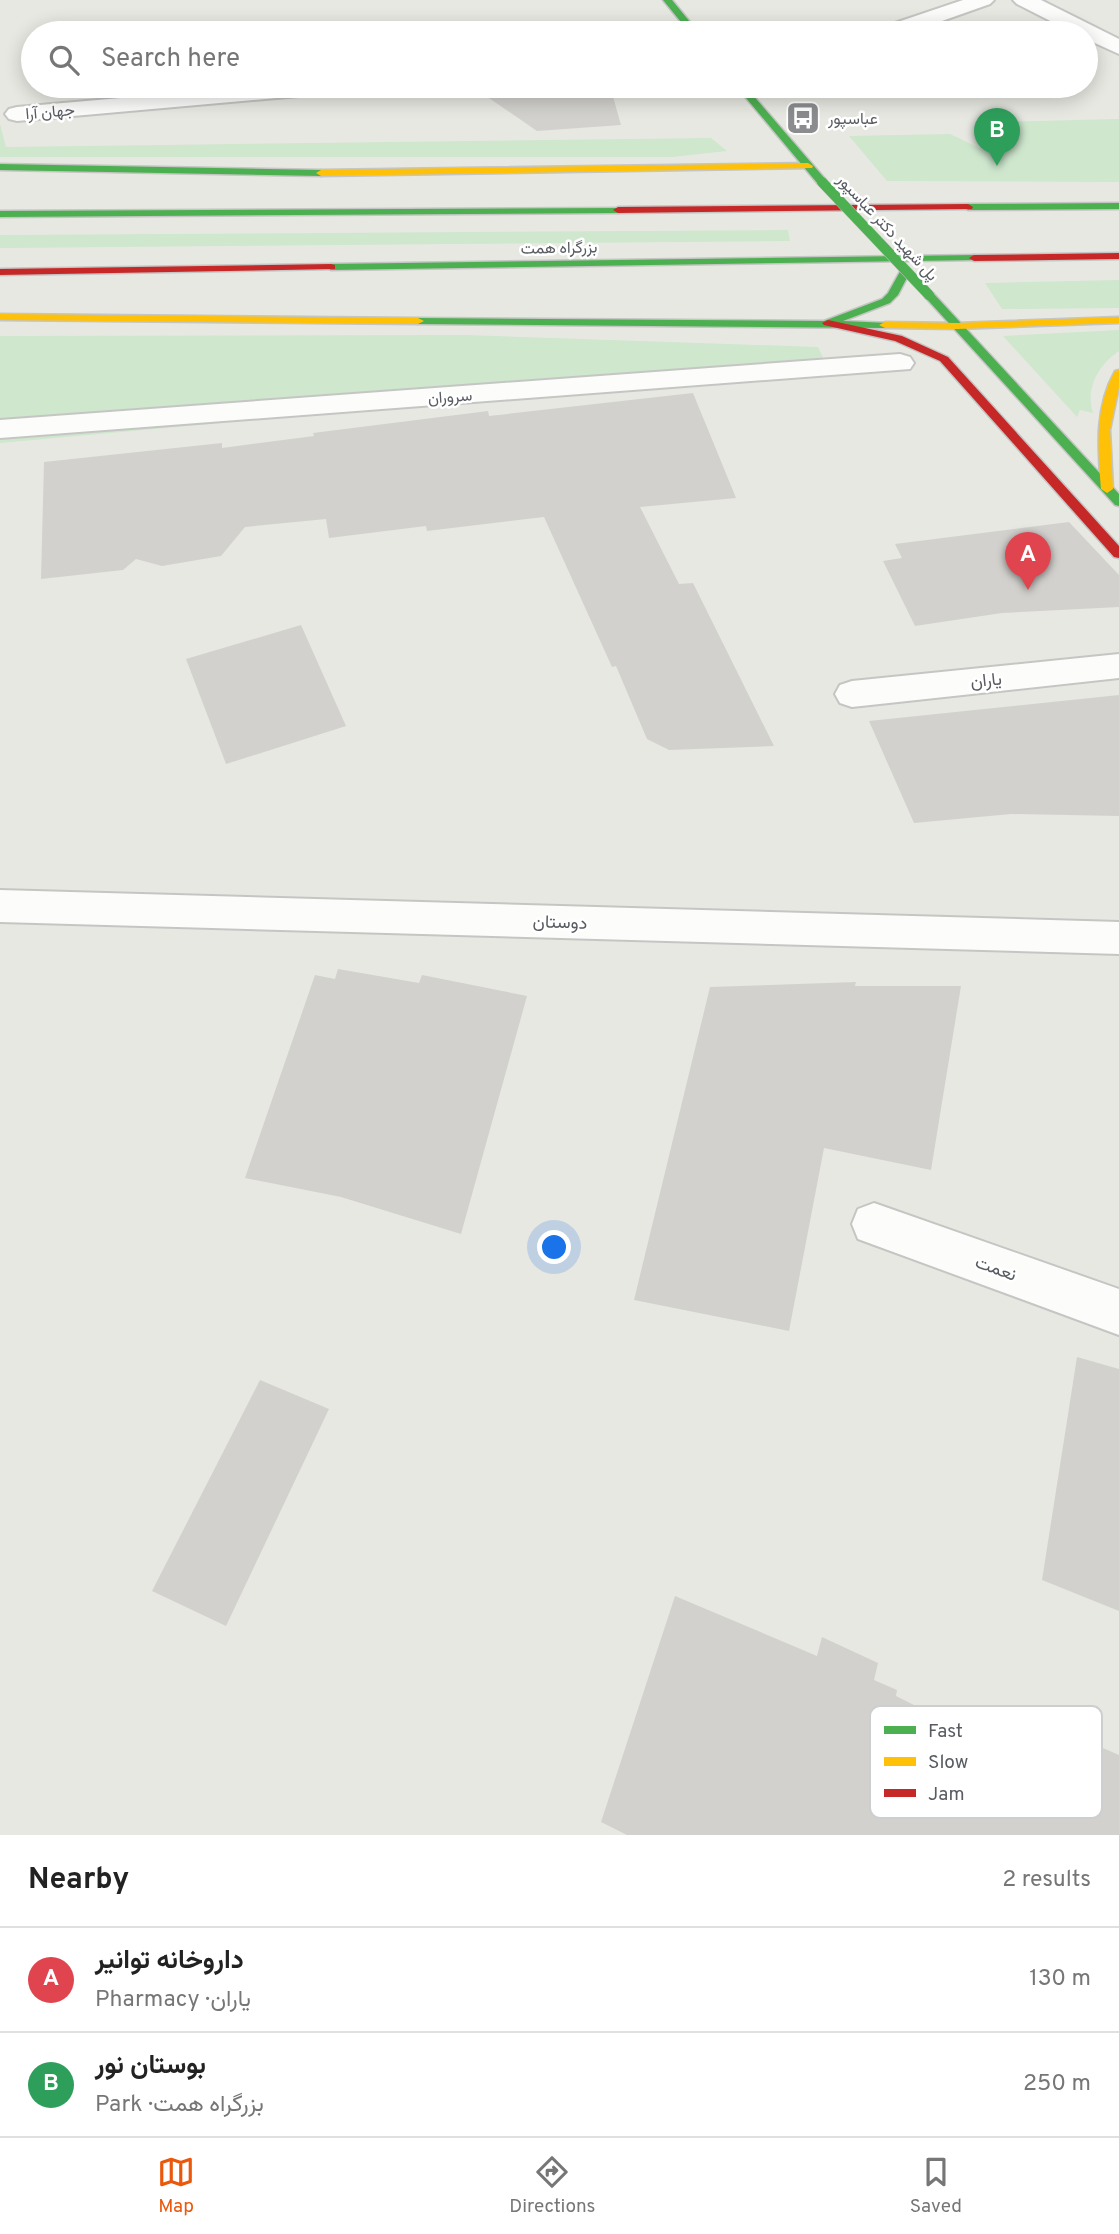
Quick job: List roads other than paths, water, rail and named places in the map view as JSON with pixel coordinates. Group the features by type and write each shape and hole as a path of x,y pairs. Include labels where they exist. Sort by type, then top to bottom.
{"main road":[{"path":"667,0 685,21"},
{"path":"750,98 808,166"},
{"path":"0,167 165,172 352,172 808,166"},
{"name":"پل شهید دکتر عباسپور","path":"808,166 957,326"},
{"path":"143,196 340,210"},
{"path":"0,214 1119,206"},
{"name":"بزرگراه همت","path":"0,272 1119,256"},
{"path":"828,323 886,301 905,270"},
{"path":"0,317 957,326 1119,320"},
{"path":"828,323 898,338 944,359 1119,554"},
{"path":"957,326 1119,502"},
{"path":"1107,489 1103,412 1109,389 1119,374"}],"street":[{"path":"923,21 983,0"},
{"path":"1024,0 1066,21"},
{"path":"1062,0 1119,29"},
{"path":"1098,37 1119,47"},
{"name":"جهان آرا","path":"17,114 198,98"},
{"name":"سروران","path":"0,429 900,363"},
{"name":"یاران","path":"852,694 1119,666"},
{"name":"دوستان","path":"0,906 1119,938"},
{"name":"نعمت","path":"874,1224 1119,1312"}],"place":[{"name":"عباسپور","path":"803,118"},
{"name":"بوستان نور","path":"997,166"},
{"name":"داروخانه توانیر","path":"1028,590"}]}
